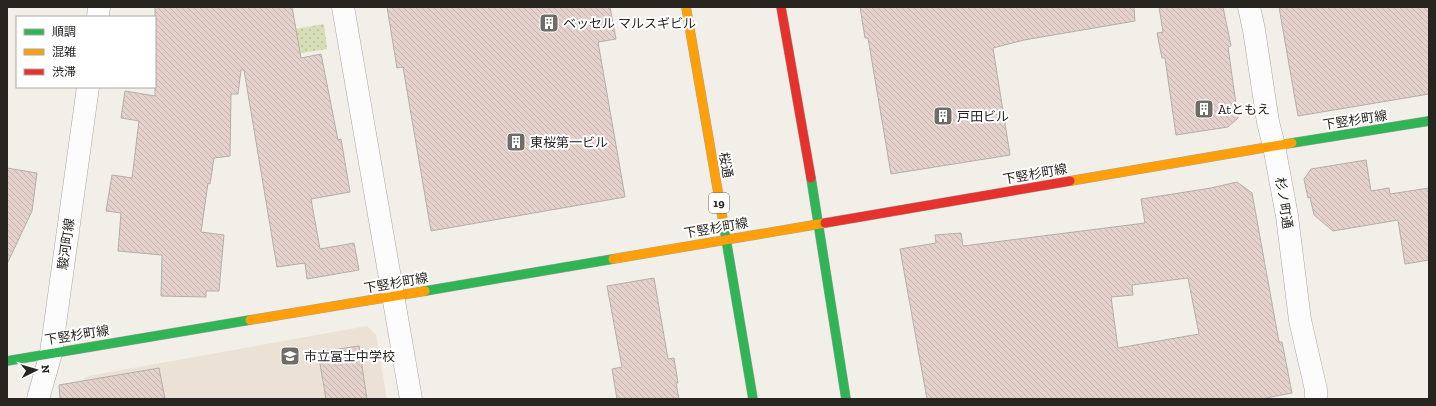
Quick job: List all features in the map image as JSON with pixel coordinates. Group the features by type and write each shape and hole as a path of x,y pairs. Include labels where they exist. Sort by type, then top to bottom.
{"main road":[{"name":"桜通","path":"686,7 753,399"},
{"path":"782,7 819,223 846,399"},
{"name":"下竪杉町線","path":"7,361 1429,121"}],"street":[{"path":"343,7 411,399"},
{"name":"杉ノ町通","path":"1249,7 1268,122 1287,216 1300,320 1316,390 1316,399"},
{"name":"駿河町線","path":"38,399 51,353 88,88"}],"shaded area":[{"name":"市立冨士中学校","path":"367,326 376,335 387,399 73,399 76,386 88,376"}],"green space":[{"path":"324,24 327,49 245,62 241,38"}],"building":[{"path":"155,7 292,7 301,58 321,54 338,140 341,139 350,192 311,199 320,249 354,243 359,270 307,279 305,263 277,267 244,70 241,70 238,94 231,94 230,156 214,158 210,184 208,183 201,232 224,235 219,291 206,291 206,297 161,296 162,255 118,251 121,213 106,211 112,175 132,178 139,121 121,118 125,91 155,96"},
{"name":"東桜第一ビル","path":"387,7 610,7 616,39 598,42 625,197 431,231 403,67 397,68"},
{"path":"860,7 1134,7 1135,21 1024,40 993,48 1010,155 891,174 868,38 865,38"},
{"path":"1159,7 1223,7 1231,46 1228,47 1238,118 1228,127 1176,135 1165,58 1162,58 1157,33 1163,32"},
{"path":"1279,7 1429,7 1429,94 1298,116"},
{"path":"1366,160 1371,191 1389,188 1390,194 1429,188 1429,260 1405,264 1398,220 1333,231 1314,215 1310,197 1308,198 1304,179 1311,169"},
{"path":"7,168 37,173 32,211 7,264"},
{"path":"1237,182 1252,193 1279,342 1282,342 1292,393 1261,399 927,399 900,249 936,243 935,235 961,233 963,246 1145,223 1141,199 1211,188","holes":["1188,278 1199,334 1118,348 1111,297 1133,295 1132,285"]},
{"path":"654,278 668,359 674,358 679,399 617,399 612,369 622,367 607,286"},
{"path":"359,346 367,399 326,399 318,352"},
{"path":"159,368 165,399 60,399 59,385"}],"traffic: fast":[{"path":"1292,143 1429,121"},
{"path":"811,178 846,399"},
{"path":"723,221 753,399"},
{"path":"425,291 613,259"},
{"path":"7,361 250,320"}],"traffic: slow":[{"path":"686,7 723,221"},
{"path":"1070,181 1292,143"},
{"path":"613,259 825,223"},
{"path":"250,320 425,291"}],"traffic: jam":[{"path":"781,7 811,178"},
{"path":"825,223 1070,181"}],"place":[{"name":"ベッセル マルスギビル","path":"549,23"},
{"name":"Atともえ","path":"1204,109"},
{"name":"戸田ビル","path":"943,116"},
{"name":"東桜第一ビル","path":"516,142"},
{"name":"市立冨士中学校","path":"290,356"}]}
